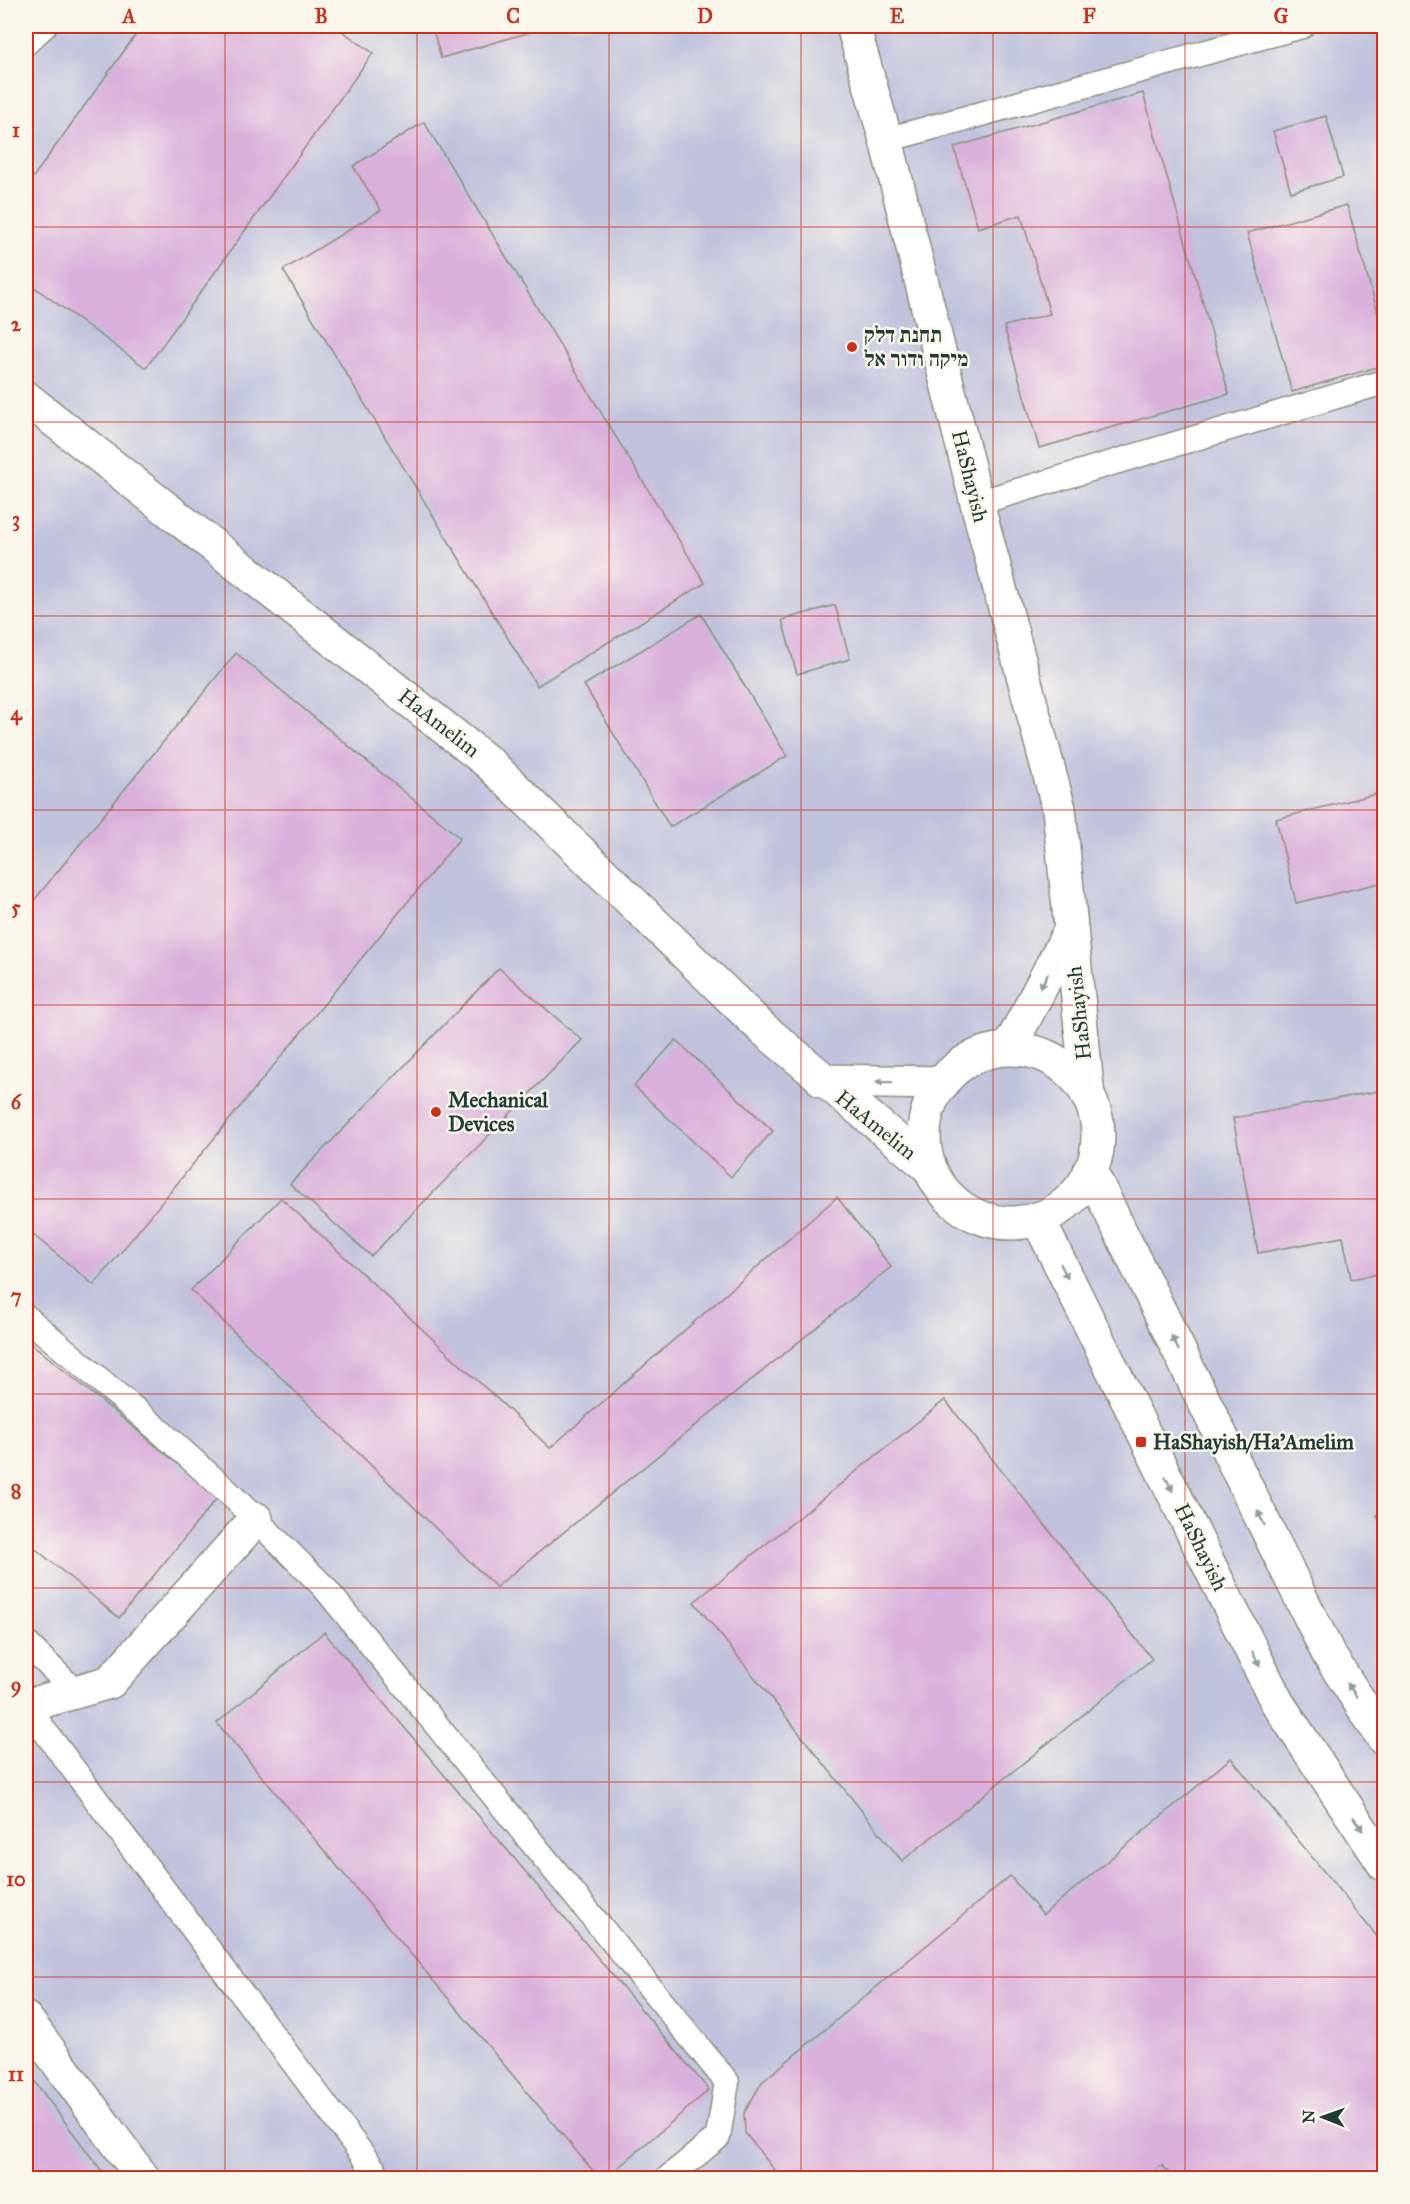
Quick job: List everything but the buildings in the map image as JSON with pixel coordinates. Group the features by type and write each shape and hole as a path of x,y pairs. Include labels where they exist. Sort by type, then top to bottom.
{"street":[{"name":"HaShayish","path":"853,26 886,140 977,503 1059,809 1088,1097"},
{"name":"HaAmelim","path":"26,398 489,763 762,1028 930,1168"},
{"name":"HaShayish","path":"1009,1048 1071,928"},
{"path":"1009,1048 1037,1052 1063,1065 1082,1085 1094,1109 1098,1136 1094,1163 1081,1187 1062,1206 1038,1219 1012,1223 987,1220 963,1209 944,1191 930,1168 924,1143 925,1128 937,1090 956,1068 981,1053 1009,1048"},
{"name":"HaAmelim","path":"823,1081 943,1083"},
{"path":"1090,1170 1329,1655 1384,1739"},
{"name":"HaShayish","path":"1038,1219 1277,1702 1384,1864"},
{"path":"26,1706 110,1682 256,1519"},
{"path":"26,2019 142,2178"}],"lane":[{"path":"26,43 44,26"},
{"path":"886,140 1302,26"},
{"path":"977,503 1384,382"},
{"path":"26,1317 161,1432 256,1519 324,1587 727,2082 718,2137 668,2178"},
{"path":"26,1643 76,1692"},
{"path":"26,1706 380,2178"}],"shaded area":[{"path":"26,26 1384,26 1384,2178 26,2178"}],"place":[{"name":"תחנת דלק מיקה ודור אל","path":"852,347"},
{"name":"Mechanical Devices","path":"436,1112"},
{"name":"HaShayish/Ha'Amelim","path":"1141,1442"}]}
